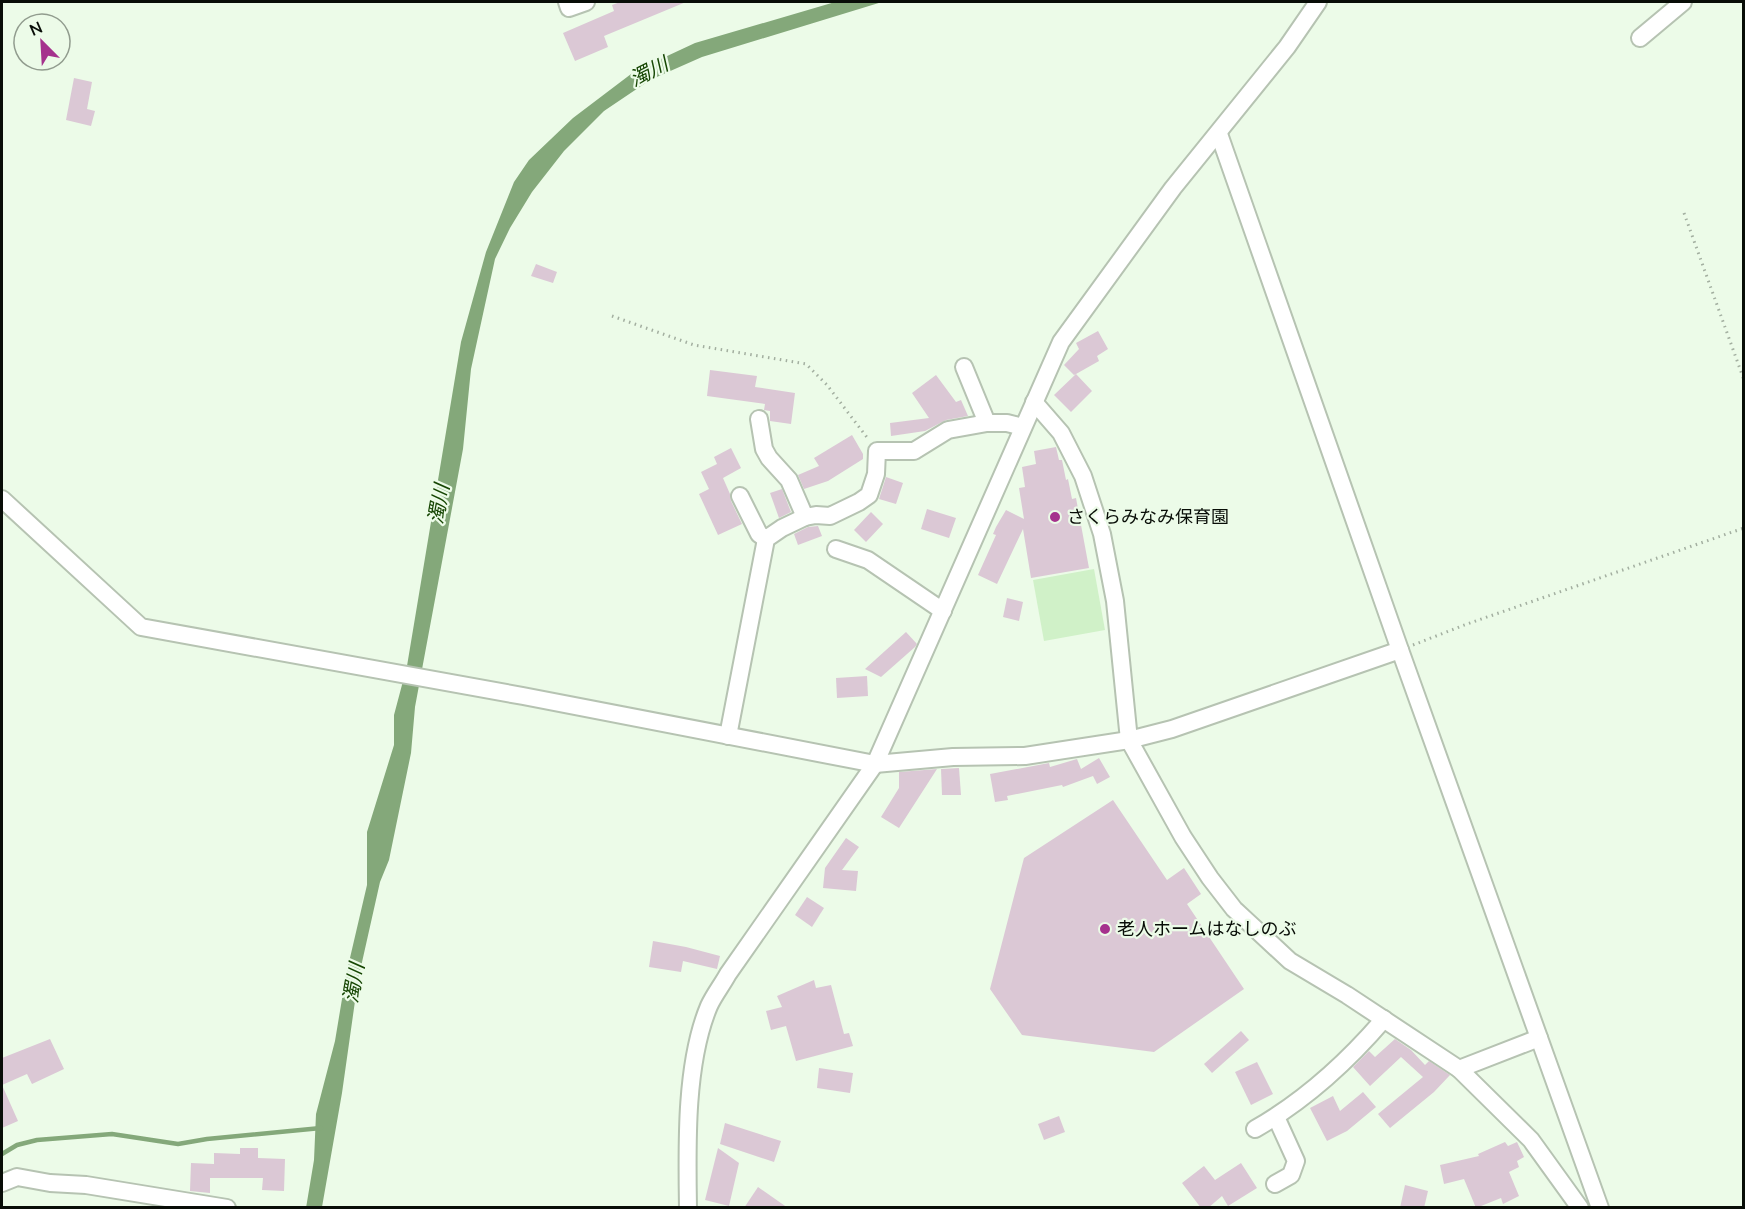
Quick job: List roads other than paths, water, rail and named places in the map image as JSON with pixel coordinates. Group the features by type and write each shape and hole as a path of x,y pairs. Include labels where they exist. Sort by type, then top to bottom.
{"street":[{"path":"567,2 569,8 586,2"},
{"path":"688,1208 687,1136 694,1062 710,1006 728,974 875,764 1060,342 1173,188 1219,134 1287,47 1318,2"},
{"path":"1640,38 1683,2"},
{"path":"1219,134 1400,650 1600,1208"},
{"path":"964,367 987,423"},
{"path":"1034,402 1061,433 1083,476 1102,534 1115,601 1129,740 1183,837 1210,878 1234,909 1290,961 1384,1019 1459,1070 1531,1140 1580,1208"},
{"path":"759,419 764,449 789,480 804,517"},
{"path":"728,736 766,539 804,517 830,516 869,495 876,474 877,451 914,451 948,430 987,423 1007,423 1023,427"},
{"path":"740,496 759,534 766,539"},
{"path":"2,499 141,627 377,669 875,764 953,757 1024,756 1129,740 1172,729 1400,650"},
{"path":"836,549 868,560 943,611"},
{"path":"1255,1130 1276,1117 1359,1048 1384,1019"},
{"path":"1459,1070 1539,1038"},
{"path":"1275,1184 1291,1175 1296,1161 1276,1117"},
{"path":"2,1182 17,1177 50,1183 86,1185 227,1208"}],"water":[{"name":"濁川","path":"835,2 882,2 702,57 650,80 604,111 564,151 532,192 510,228 495,259 471,369 463,449 415,707 411,753 389,860 380,882 358,980 342,1093 322,1207 306,1208 314,1160 316,1114 335,1041 346,975 367,885 367,832 394,745 394,715 407,666 461,342 486,252 514,182 529,160 573,118 635,71 695,43"}],"waterway":[{"path":"2,1154 17,1145 37,1140 112,1134 178,1144 321,1128"}],"place":[{"name":"さくらみなみ保育園","path":"1055,517"},
{"name":"老人ホームはなしのぶ","path":"1105,929"}]}
